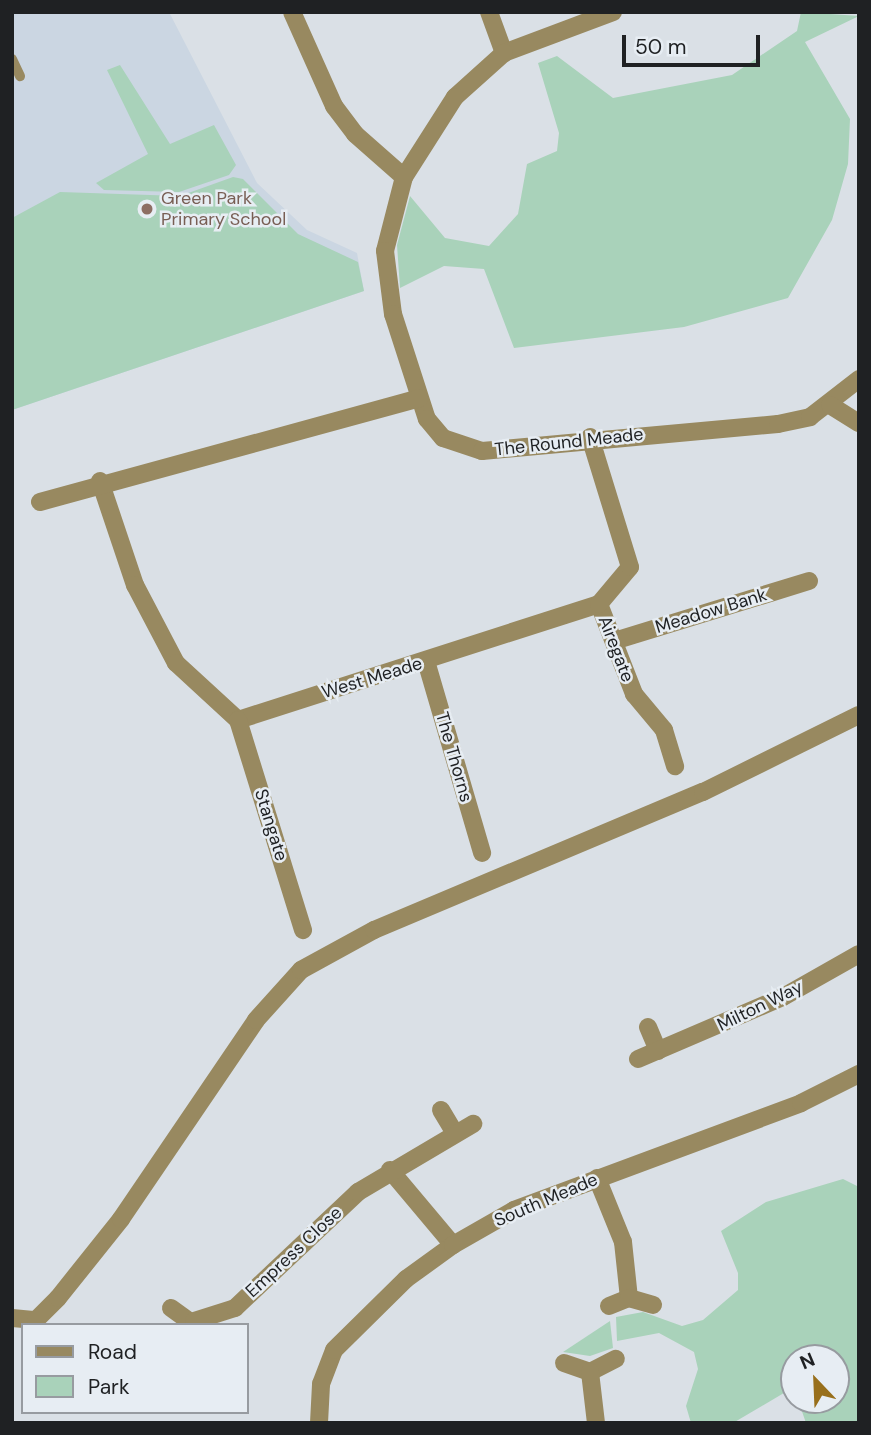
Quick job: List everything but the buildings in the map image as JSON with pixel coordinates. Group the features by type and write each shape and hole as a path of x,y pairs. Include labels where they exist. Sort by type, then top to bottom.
{"street":[{"path":"292,12 334,106 355,134 404,177"},
{"path":"489,12 504,53"},
{"name":"The Round Meade","path":"613,12 504,53 454,97 404,177 385,251 393,314 419,398 443,438 462,448 482,452 590,437 778,425 831,405 859,379"},
{"path":"40,502 100,481 419,398"},
{"path":"831,405 859,423"},
{"path":"590,437 630,567 599,604"},
{"path":"100,481 135,585 176,663 238,720"},
{"name":"Meadow Bank","path":"614,641 808,580"},
{"name":"Airegate","path":"599,604 634,694 664,730 675,766"},
{"name":"West Meade","path":"238,720 426,662 599,604"},
{"name":"The Thorns","path":"426,662 482,853"},
{"path":"12,1318 36,1321 58,1298 121,1220 256,1020 301,970 374,930 703,792 859,715"},
{"name":"Stangate","path":"238,720 303,930"},
{"name":"Milton Way","path":"638,1059 783,997 859,954"},
{"path":"648,1027 658,1051"},
{"name":"South Meade","path":"319,1423 321,1384 334,1350 406,1279 453,1245 514,1210 801,1104 859,1074"},
{"path":"441,1110 454,1132"},
{"name":"Empress Close","path":"171,1308 194,1323 235,1308 320,1226 390,1170 454,1132 473,1124"},
{"path":"390,1170 453,1245"},
{"path":"597,1178 623,1242 629,1298"},
{"path":"609,1306 629,1298 653,1305"},
{"path":"564,1363 590,1372 617,1359"},
{"path":"590,1372 596,1423"}],"lane":[{"path":"12,59 20,76"}],"shaded area":[{"name":"Green Park Primary School","path":"12,12 169,12 257,183 307,230 357,253 364,291 12,410"}],"green space":[{"path":"801,12 859,16 805,42 850,119 848,164 832,220 788,298 684,327 514,348 484,269 444,266 400,288 397,245 410,196 445,238 489,246 518,214 527,164 557,151 559,133 538,63 557,56 613,98 732,75 797,31"},
{"path":"120,65 170,144 214,125 236,165 229,175 179,192 104,190 96,183 148,154 107,70"},
{"path":"233,177 243,179 298,234 358,262 364,291 12,410 12,218 60,192 180,196"},
{"path":"843,1179 859,1187 859,1423 806,1423 803,1414 850,1414 850,1344 780,1344 780,1395 733,1423 691,1423 686,1406 698,1369 694,1352 659,1333 617,1341 616,1317 643,1312 682,1326 703,1320 738,1290 738,1273 721,1231 766,1202"},
{"path":"610,1321 613,1348 590,1356 563,1352"}],"place":[{"name":"Green Park Primary School","path":"147,209"}]}
